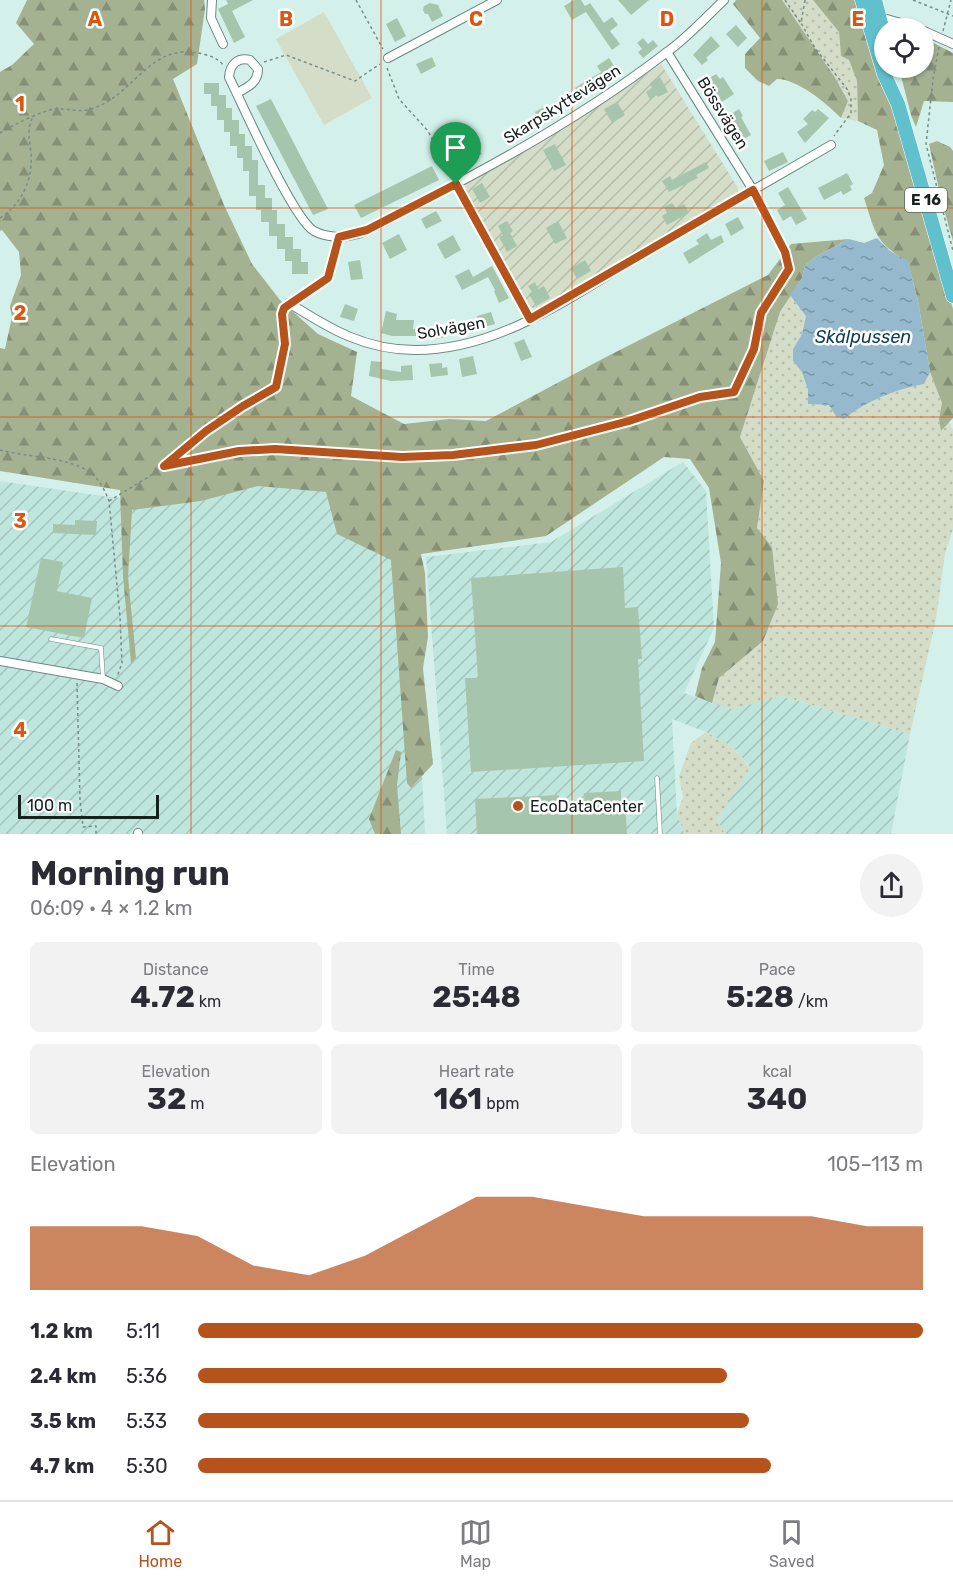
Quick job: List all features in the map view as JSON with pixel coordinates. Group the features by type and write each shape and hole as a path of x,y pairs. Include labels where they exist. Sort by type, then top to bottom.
{"highway":[{"name":"E 16","path":"862,0 884,74 898,104"},
{"path":"875,0 880,17"},
{"name":"E 16","path":"894,78 898,104 953,296"}],"street":[{"path":"212,0 212,18 223,44"},
{"path":"388,58 497,0"},
{"name":"Skarpskyttevägen","path":"339,237 367,230 456,184 568,120 683,40 724,0"},
{"path":"934,35 953,44"},
{"name":"Bössvägen","path":"667,52 753,190"},
{"path":"237,93 255,81 258,73 257,66 250,60 241,59 231,66 229,77 274,170 305,223 316,232 339,237"},
{"name":"Solvägen","path":"289,303 327,327 374,345 426,350 470,343 503,332 530,319 831,145"},
{"path":"456,184 530,319"},
{"path":"0,661 103,679 118,686"}],"lane":[{"path":"51,639 101,648 103,679"},
{"path":"657,778 660,834"}],"path":[{"path":"356,0 388,58 387,68 399,99 428,131 450,174"},
{"path":"785,0 815,48 847,89 851,99 851,113 831,140 831,145"},
{"path":"801,23 805,0"},
{"path":"913,0 953,16"},
{"path":"951,0 933,80 926,144 953,251"},
{"path":"0,133 55,109 89,110 108,100 132,82 150,64 176,52 193,51 210,56 221,62 229,77"},
{"path":"257,66 286,55 355,81 388,58"},
{"path":"0,218 8,213 25,192 32,168 28,130 33,117"},
{"path":"164,466 239,451 275,449 402,457 453,455 536,445 629,421 700,397 734,392 754,349 761,313 789,269 785,252 753,190"},
{"path":"109,501 164,466 206,431 276,387 285,344 282,314 284,308 328,278 339,237"},
{"path":"0,450 81,466 93,474 109,501 122,663 118,674 103,679"},
{"path":"76,676 83,827 96,826 96,834"}],"shaded area":[{"path":"782,0 813,0 839,32 841,56 849,60 857,81 858,121 841,118 848,101 834,76"},
{"path":"324,12 372,98 324,125 276,39"},
{"path":"661,64 738,188 738,193 537,309 530,307 464,190 466,184 583,116"},
{"path":"790,295 806,316 802,334 793,349 793,361 802,372 808,390 808,404 829,405 836,415 844,419 862,406 882,397 924,384 930,372 942,403 939,419 942,431 949,422 953,430 953,529 945,554 936,619 910,734 782,696 732,709 712,703 719,678 763,641 772,547 757,528 764,481 740,437 780,312"},
{"path":"683,462 706,491 714,628 684,693 732,709 781,696 910,734 891,834 725,834 717,820 750,767 734,748 706,732 672,719 677,814 685,834 447,834 426,557 551,542"},
{"path":"260,474 407,483 425,834 0,834 0,481 116,498"},
{"path":"706,732 734,748 750,768 717,820 725,834 685,834 677,814 683,797 679,776 691,743"}],"green space":[{"path":"27,0 204,0 205,9 197,64 173,79 224,205 252,264 280,300 318,334 357,352 351,396 404,424 449,419 486,421 768,275 791,244 849,239 815,257 805,266 802,278 780,312 740,437 764,481 757,528 772,547 778,604 763,641 719,678 712,703 695,696 702,668 715,642 721,563 709,488 690,459 664,457 546,536 421,554 425,573 428,637 423,668 433,764 411,788 407,783 391,560 337,534 326,492 258,486 201,501 132,510 128,577 136,658 131,663 123,576 120,490 0,471 0,348 5,349 12,317 10,306 21,275 19,252 2,230 0,231 0,72 12,65 34,44 16,23"},
{"path":"736,0 782,0 834,76 848,101 841,118 820,100 794,83 777,79 769,86 758,81 745,68 745,54 760,38 733,4"},
{"path":"813,0 865,0 874,32 874,78 887,78 953,309 953,418 941,431 939,419 942,403 930,372 918,301 908,262 882,242 871,220 864,198 872,193 884,165 877,130 858,121 857,81 849,60 841,56 839,32"},
{"path":"934,43 953,53 953,102 924,101 916,127 902,78 934,78"},
{"path":"937,141 950,147 953,151 953,241 929,144"},
{"path":"396,750 401,752 397,785 401,834 375,834 369,819"}],"water":[{"name":"Skålpussen","path":"877,238 890,251 908,261 918,301 930,372 924,384 882,397 862,406 844,419 836,416 829,405 808,404 808,390 802,372 793,361 793,349 802,334 806,316 790,295 802,278 805,266 815,257 849,239 864,243"}],"building":[{"path":"226,0 253,0 232,11 245,37 234,43 218,9 228,4"},
{"path":"574,0 581,0 585,6 590,3 604,23 612,17 618,25 610,31 620,44 612,50 586,12 572,20 564,6"},
{"path":"618,0 649,0 631,15"},
{"path":"430,3 438,5 443,16 432,22 423,10 424,6"},
{"path":"397,18 406,36 395,42 386,24"},
{"path":"736,25 747,38 738,47 726,34"},
{"path":"711,36 720,46 706,58 708,60 702,65 693,55"},
{"path":"643,38 648,44 653,40 658,46 643,58 638,52 642,49 637,43"},
{"path":"432,57 436,66 421,74 416,64"},
{"path":"609,58 619,74 581,98 575,88 601,72 597,66"},
{"path":"716,74 720,79 723,77 734,94 722,102 712,87 708,90 703,82"},
{"path":"660,77 668,92 650,99 646,92 652,88 650,83"},
{"path":"204,83 219,83 219,95 226,95 226,108 232,108 232,120 239,120 239,134 245,134 245,146 252,146 252,160 258,160 258,185 265,185 265,198 272,198 272,210 277,210 277,224 285,224 285,237 293,237 293,249 301,249 301,262 308,262 308,274 292,274 292,261 285,261 285,249 277,249 277,236 269,236 269,222 261,222 261,210 256,210 256,196 249,196 249,171 243,171 243,158 237,158 237,146 230,146 230,132 224,132 224,120 217,120 217,106 211,106 211,94 204,94"},
{"path":"271,99 328,209 313,215 256,106"},
{"path":"617,102 625,115 612,123 604,109"},
{"path":"546,106 553,119 541,125 535,112"},
{"path":"739,109 751,135 738,142 727,124 732,122 728,116"},
{"path":"818,109 829,118 805,143 797,132 808,124 803,119 812,110 815,112"},
{"path":"471,142 473,146 476,144 482,154 469,162 463,151 466,149 464,146"},
{"path":"555,144 566,165 554,171 543,150"},
{"path":"783,152 788,162 769,171 764,161"},
{"path":"706,162 709,168 696,175 698,178 669,192 662,181 670,176 672,180"},
{"path":"432,166 439,180 361,218 354,205"},
{"path":"847,173 853,184 850,186 852,190 843,195 841,191 824,200 818,188"},
{"path":"482,183 490,197 480,203 472,189"},
{"path":"788,187 807,219 796,225 791,216 783,221 777,210 785,205 778,193"},
{"path":"672,203 676,208 684,204 689,213 667,225 662,216 667,213 664,207"},
{"path":"436,211 442,221 426,229 421,219"},
{"path":"738,217 744,228 731,236 725,224"},
{"path":"507,221 513,231 510,233 517,246 507,252 499,237 503,235 498,226"},
{"path":"558,221 567,238 555,244 546,228"},
{"path":"707,233 711,240 721,235 724,242 689,264 683,253 699,244 696,240"},
{"path":"399,234 407,250 390,259 382,243"},
{"path":"453,235 461,250 445,259 437,244"},
{"path":"360,260 363,279 351,280 348,262"},
{"path":"585,260 591,271 577,279 571,268"},
{"path":"492,266 509,298 499,303 488,277 462,290 455,276 469,269 473,277"},
{"path":"535,282 538,289 544,286 550,298 536,306 529,294 532,292 528,286"},
{"path":"345,304 358,309 354,321 340,317"},
{"path":"386,311 397,314 396,320 414,320 413,329 441,327 443,338 426,339 425,336 392,336 381,333"},
{"path":"491,312 495,324 481,328 477,316"},
{"path":"524,339 532,357 521,361 514,343"},
{"path":"473,356 477,374 462,377 459,359"},
{"path":"371,361 382,362 381,369 401,372 401,366 412,365 413,380 391,381 369,376"},
{"path":"442,363 442,368 447,367 448,375 431,377 429,364"},
{"path":"75,520 97,521 96,535 53,533 53,524 75,525"},
{"path":"41,558 63,562 57,591 92,598 84,638 26,627"},
{"path":"623,567 625,608 638,607 642,659 638,659 644,761 471,772 465,678 478,678 471,578"},
{"name":"EcoDataCenter","path":"621,791 621,798 625,798 627,834 477,834 475,799 559,795 560,815 585,814 584,793"}],"place":[{"name":"EcoDataCenter","path":"518,806"}],"route":[{"path":"456,184 530,319 753,190 785,252 789,269 761,313 754,349 734,392 700,397 629,421 536,445 453,455 402,457 275,449 239,451 164,466 206,431 276,387 285,344 282,314 284,308 328,278 339,237 367,230 456,184"}]}
